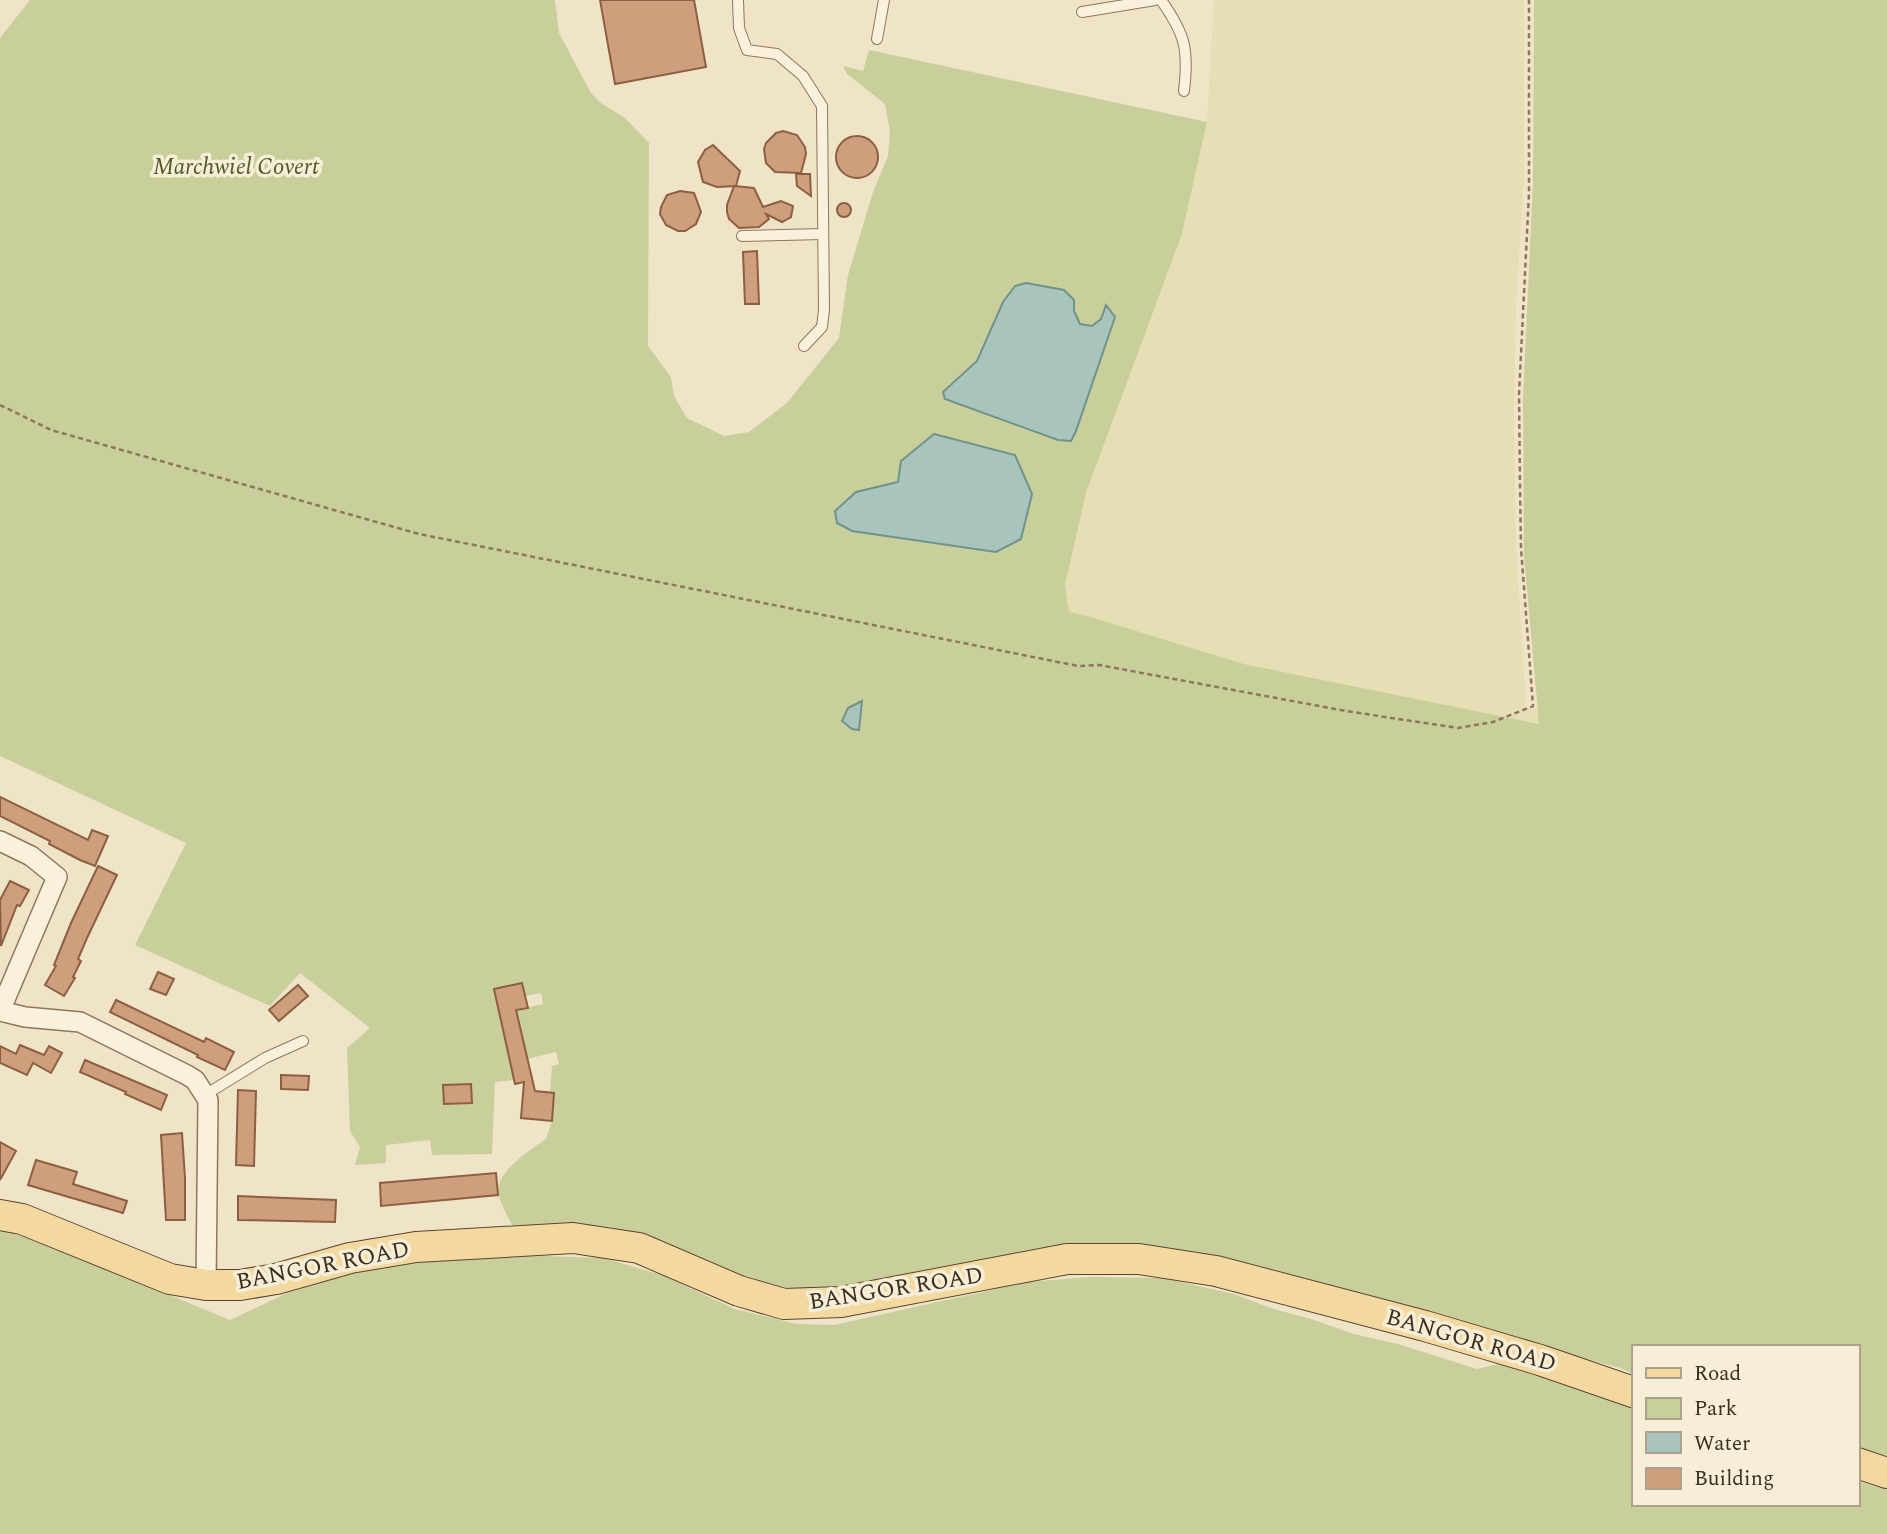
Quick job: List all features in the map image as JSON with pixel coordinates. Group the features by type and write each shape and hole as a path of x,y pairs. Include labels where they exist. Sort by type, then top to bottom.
{"main road":[{"name":"BANGOR ROAD","path":"0,1216 22,1219 170,1279 206,1285 240,1285 276,1279 351,1258 416,1247 573,1238 639,1248 739,1292 784,1304 814,1305 1067,1259 1139,1259 1216,1271 1345,1305 1539,1360 1632,1392"},
{"path":"1859,1464 1887,1473"}],"street":[{"path":"0,841 31,856 57,877 0,1011 25,1017 80,1022 187,1075 195,1080 208,1100 206,1285"}],"lane":[{"path":"738,0 739,28 747,50 777,54 803,76 822,106 822,327 804,346"},
{"path":"877,39 884,0"},
{"path":"1082,12 1158,0 1179,25 1188,59 1184,91"},
{"path":"742,236 823,234"},
{"path":"205,1095 265,1058 303,1041"}],"path":[{"path":"0,405 51,430 419,534 1078,666 1099,665 1346,711 1458,728 1493,722 1533,706 1521,548 1519,394 1529,193 1529,0"}],"shaded area":[{"path":"1214,0 1524,0 1524,175 1516,307 1514,413 1516,543 1526,707 1538,708 1540,724 1244,664 1069,612 1065,585 1086,493 1182,234 1207,122"}],"green space":[{"name":"Marchwiel Covert","path":"30,0 555,0 559,33 591,93 601,103 625,118 649,143 648,346 671,377 674,396 687,418 724,436 749,432 787,403 839,338 848,275 873,192 888,156 890,132 885,104 847,74 843,66 863,71 869,50 1207,122 1182,234 1086,493 1065,585 1069,612 1244,664 1539,724 1524,555 1523,397 1533,183 1534,0 1887,0 1887,1456 1859,1449 1859,1345 1632,1345 1632,1374 1271,1271 909,1274 814,1291 757,1287 515,1231 500,1199 498,1188 501,1179 514,1163 546,1139 552,1121 552,1066 559,1064 556,1052 527,1059 516,1010 543,1004 541,993 525,996 522,983 494,989 514,1080 495,1082 492,1154 432,1155 430,1140 386,1145 386,1163 355,1165 360,1147 350,1131 347,1048 370,1028 300,973 270,1006 135,945 186,843 0,756 0,38","holes":["1074,300 1074,311 1080,324 1092,326 1101,319 1115,317 1071,441 944,392 977,361 991,333","898,482 995,552 918,541"]},
{"path":"0,1230 43,1242 230,1320 287,1293 363,1269 421,1261 516,1255 604,1258 662,1275 735,1309 797,1324 834,1325 1027,1282 1089,1277 1163,1278 1234,1294 1354,1334 1398,1344 1477,1369 1501,1363 1632,1408 1632,1506 1859,1506 1859,1482 1887,1490 1887,1534 0,1534"}],"water":[{"path":"1026,283 1064,290 1074,300 1074,311 1080,324 1092,326 1101,319 1106,305 1115,317 1071,441 1058,440 945,399 943,392 977,361 1003,302 1015,286"},
{"path":"934,434 1015,455 1032,494 1021,539 996,552 852,531 837,523 835,511 856,492 898,482 901,461"},
{"path":"862,701 859,730 852,729 842,721 848,708"}],"building":[{"path":"600,0 694,0 706,67 615,84"},
{"path":"783,131 797,135 805,147 801,173 775,172 766,163 766,143 776,133"},
{"path":"857,136 872,142 878,157 872,172 857,178 842,172 836,157 842,142"},
{"path":"713,145 740,171 736,186 717,187 703,182 698,162 705,150"},
{"path":"796,174 810,174 811,196 797,186"},
{"path":"734,186 754,188 763,207 781,201 793,206 791,217 782,222 766,214 769,219 759,227 739,228 729,219 727,212"},
{"path":"680,191 694,193 701,212 696,224 685,231 678,231 666,225 660,214 667,195"},
{"path":"844,203 849,205 849,215 844,217 839,215 837,210 839,205"},
{"path":"757,251 759,304 745,304 743,252"},
{"path":"0,797 88,840 92,830 108,836 95,866 0,816"},
{"path":"98,866 117,875 78,959 81,961 73,977 75,978 64,996 45,985 56,966 54,965 71,923"},
{"path":"10,881 29,890 20,906 17,905 1,946 0,900"},
{"path":"158,972 174,979 166,995 150,989"},
{"path":"522,983 528,1008 516,1010 535,1091 554,1093 552,1121 521,1118 524,1082 515,1084 494,989"},
{"path":"298,985 308,996 279,1021 269,1010"},
{"path":"116,1000 204,1042 206,1038 234,1052 225,1070 110,1012"},
{"path":"20,1045 44,1055 49,1046 62,1053 51,1073 33,1063 27,1075 0,1063 0,1046 16,1054"},
{"path":"85,1060 167,1095 161,1110 80,1072"},
{"path":"281,1075 309,1076 308,1090 281,1089"},
{"path":"471,1084 472,1103 444,1104 443,1085"},
{"path":"238,1090 256,1091 254,1166 236,1165"},
{"path":"182,1133 185,1220 166,1220 161,1135"},
{"path":"0,1142 16,1151 0,1180"},
{"path":"36,1160 77,1172 73,1184 127,1201 123,1213 28,1185"},
{"path":"496,1173 498,1195 381,1206 380,1183"},
{"path":"238,1196 336,1200 335,1222 238,1220"}]}
